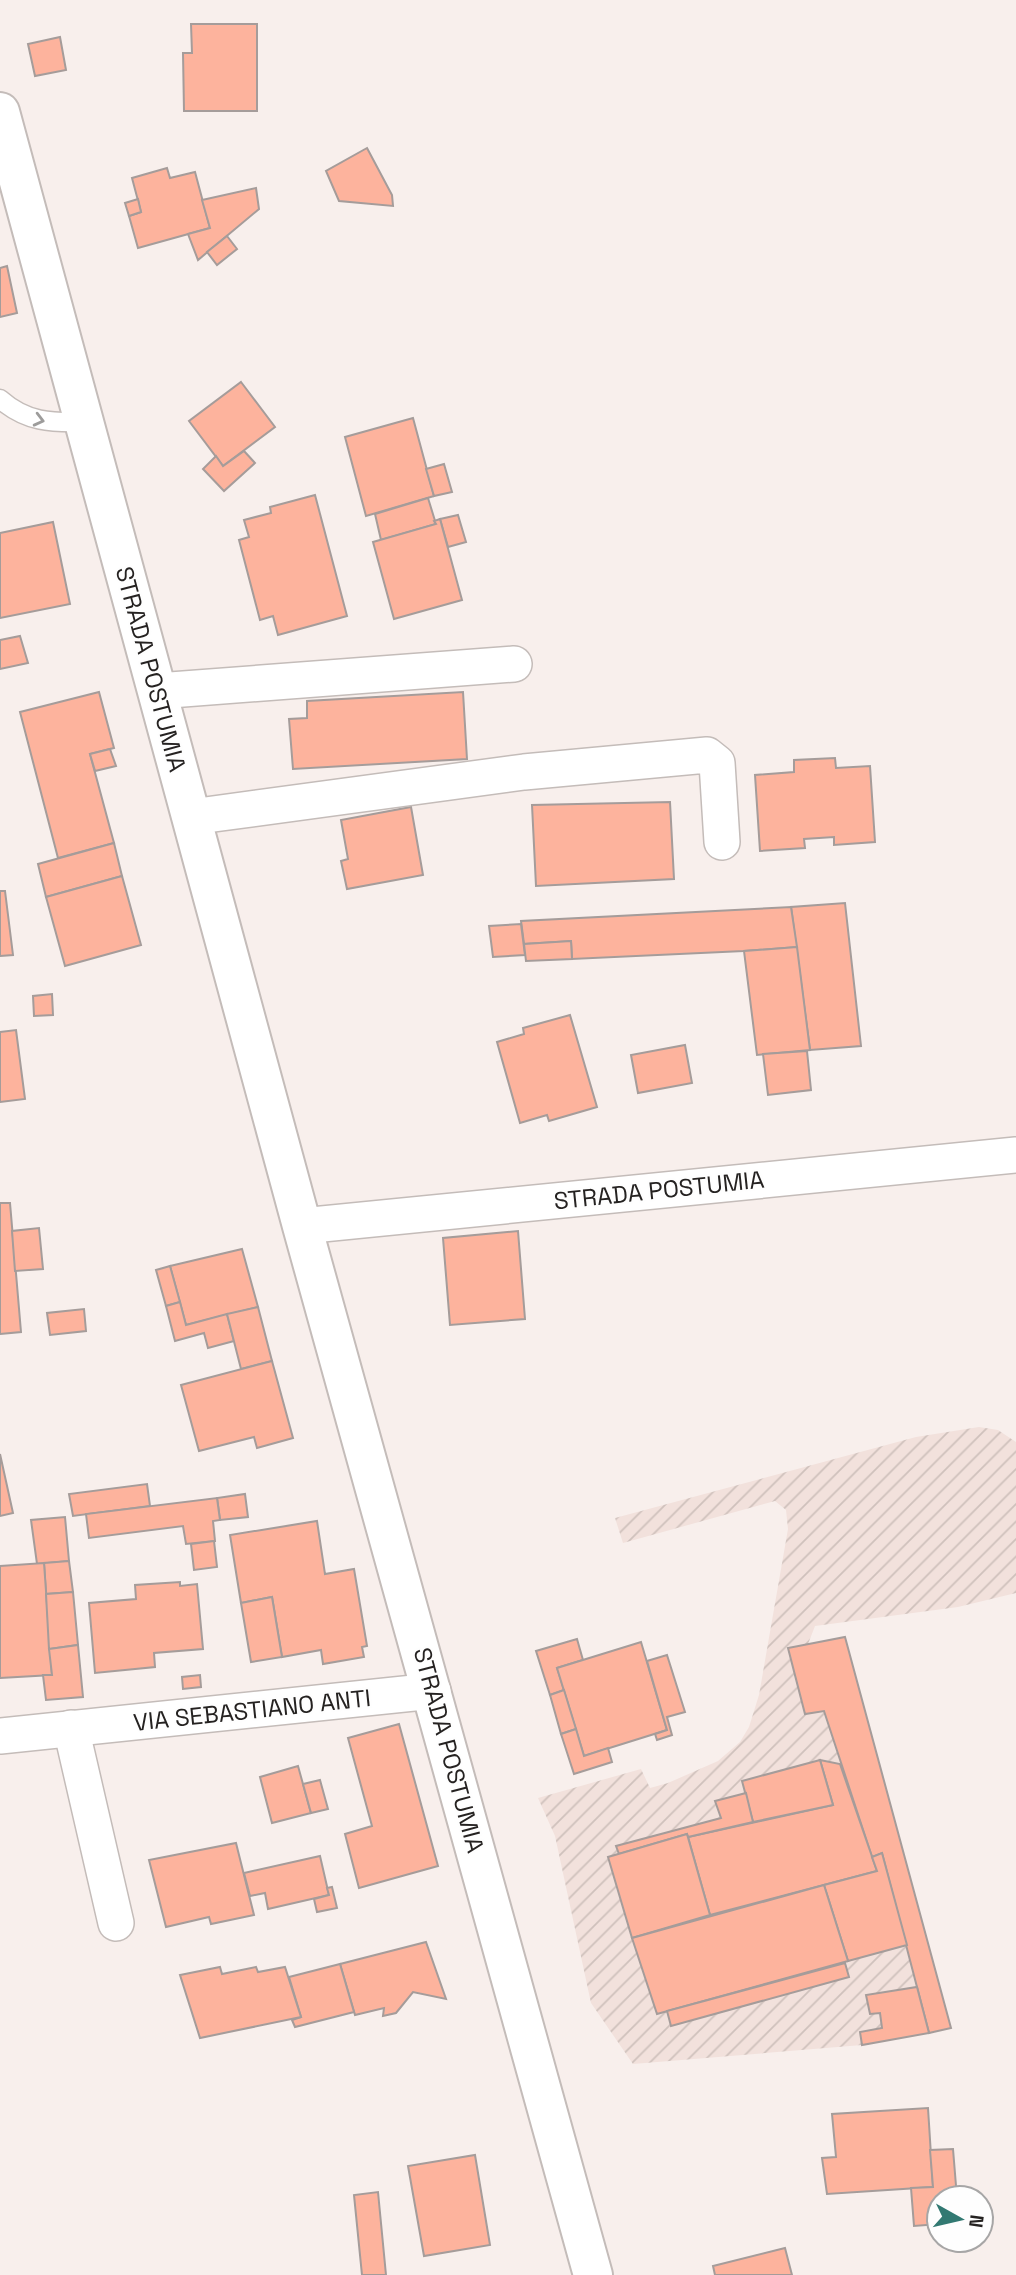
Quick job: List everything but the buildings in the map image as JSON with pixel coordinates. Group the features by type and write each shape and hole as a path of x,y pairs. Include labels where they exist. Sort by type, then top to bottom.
{"main road":[{"name":"STRADA POSTUMIA","path":"0,112 6,162 84,422 302,1226 593,2275"}],"street":[{"path":"157,691 514,664"},
{"path":"191,817 524,772 707,755 717,763 722,842"},
{"name":"STRADA POSTUMIA","path":"302,1226 1016,1155"},
{"name":"VIA SEBASTIANO ANTI","path":"0,1736 433,1691"},
{"path":"71,1728 117,1923"}],"lane":[{"path":"0,399 15,413 46,423 84,422"}],"shaded area":[{"path":"979,1427 998,1430 1016,1442 1016,1593 958,1607 815,1626 808,1644 845,1637 951,2028 862,2045 633,2064 591,2003 555,1836 538,1798 641,1769 650,1788 718,1761 740,1742 749,1727 759,1695 788,1529 786,1510 775,1501 623,1543 615,1518 916,1437"}]}
